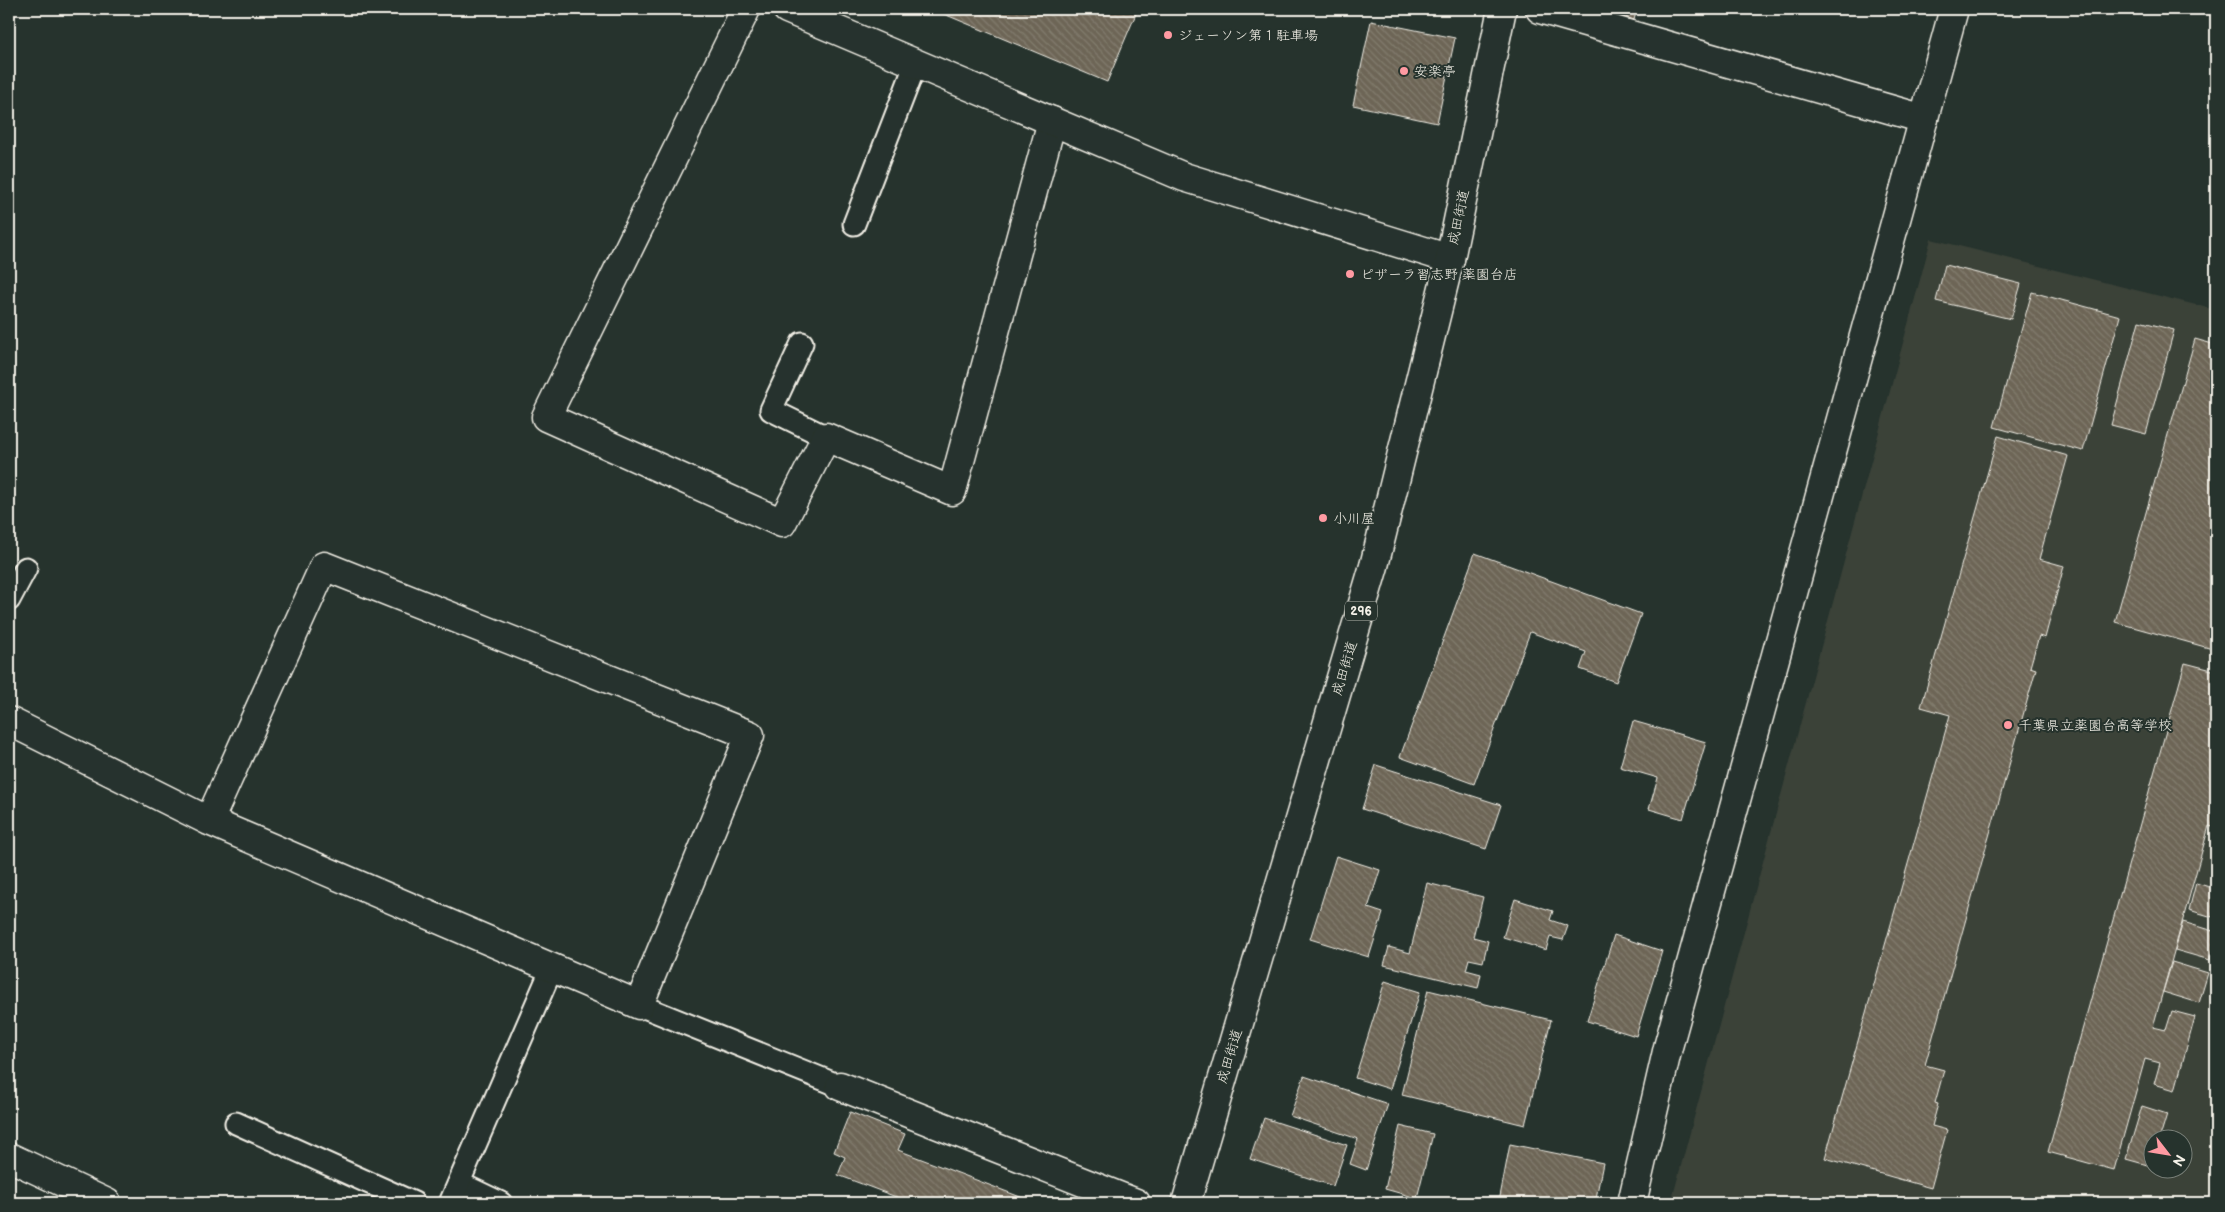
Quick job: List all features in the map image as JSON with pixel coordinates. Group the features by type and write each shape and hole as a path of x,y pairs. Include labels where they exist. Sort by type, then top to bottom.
{"main road":[{"path":"746,9 546,417 782,523 826,437 952,491 1052,121"},
{"path":"787,9 1184,177 1450,258"},
{"name":"成田街道","path":"1186,1203 1374,566 1450,258 1502,9"},
{"path":"1540,9 1924,119"},
{"path":"1632,1203 1668,1047 1954,9"},
{"path":"9,721 209,821 639,1005 750,735 324,566 209,821"},
{"path":"840,1086 1136,1203"},
{"path":"9,1157 107,1203"}],"lane":[{"path":"854,224 916,63"},
{"path":"802,343 771,410 826,437"},
{"path":"9,600 26,568"},
{"path":"450,1203 552,968"},
{"path":"639,1005 840,1086"},
{"path":"236,1123 414,1203"},
{"path":"459,1183 500,1203"}],"shaded area":[{"name":"千葉県立薬園台高等学校","path":"1931,239 2216,310 2216,1203 1671,1203"}],"building":[{"path":"932,9 1138,9 1107,82"},
{"path":"1602,9 1637,9 1634,20"},
{"path":"1371,21 1455,38 1437,123 1353,105"},
{"path":"1945,265 2021,284 2011,319 1936,301"},
{"path":"2032,292 2120,316 2083,451 1994,427"},
{"path":"2139,321 2174,330 2146,434 2111,425"},
{"path":"2195,339 2216,345 2216,650 2115,622"},
{"path":"1998,436 2068,456 2039,559 2064,566 2045,638 2039,636 2030,667 2036,669 1925,1065 1944,1070 1935,1103 1938,1104 1932,1126 1947,1130 1931,1188 1825,1158 1950,715 1921,707"},
{"path":"1475,553 1641,614 1616,682 1580,669 1586,652 1530,632 1474,784 1400,757"},
{"path":"2185,663 2216,671 2216,828 2209,826 2153,1027 2166,1030 2172,1011 2195,1017 2175,1090 2154,1084 2160,1063 2145,1059 2114,1170 2048,1152"},
{"path":"1633,721 1706,742 1683,819 1649,809 1658,778 1620,767"},
{"path":"1376,765 1501,805 1486,849 1362,809"},
{"path":"1336,856 1380,870 1368,908 1383,913 1369,957 1310,939"},
{"path":"1427,883 1483,897 1473,937 1488,941 1483,962 1469,959 1466,970 1481,974 1478,988 1384,965 1389,947 1410,953"},
{"path":"2196,883 2216,889 2216,918 2189,910"},
{"path":"1515,899 1553,911 1550,920 1568,926 1563,940 1550,937 1546,950 1503,937"},
{"path":"2183,922 2216,932 2216,940 2210,960 2175,950"},
{"path":"1614,935 1662,951 1636,1036 1587,1021"},
{"path":"2172,962 2208,973 2199,1003 2163,992"},
{"path":"1385,981 1420,992 1390,1089 1355,1078"},
{"path":"1428,990 1551,1020 1525,1125 1402,1095"},
{"path":"1304,1076 1388,1104 1366,1170 1350,1164 1358,1139 1290,1116"},
{"path":"2142,1106 2167,1114 2162,1130 2142,1130 2142,1163 2126,1159"},
{"path":"850,1112 905,1134 898,1150 1036,1203 912,1203 838,1175 845,1157 834,1152"},
{"path":"1264,1118 1347,1145 1333,1186 1250,1159"},
{"path":"1400,1126 1433,1134 1417,1198 1385,1189"},
{"path":"1510,1144 1603,1163 1595,1203 1499,1202"}],"place":[{"name":"ジェーソン第１駐車場","path":"1168,35"},
{"name":"安楽亭","path":"1404,71"},
{"name":"ピザーラ習志野 薬園台店","path":"1350,274"},
{"name":"小川屋","path":"1323,518"},
{"name":"千葉県立薬園台高等学校","path":"2008,725"}]}
